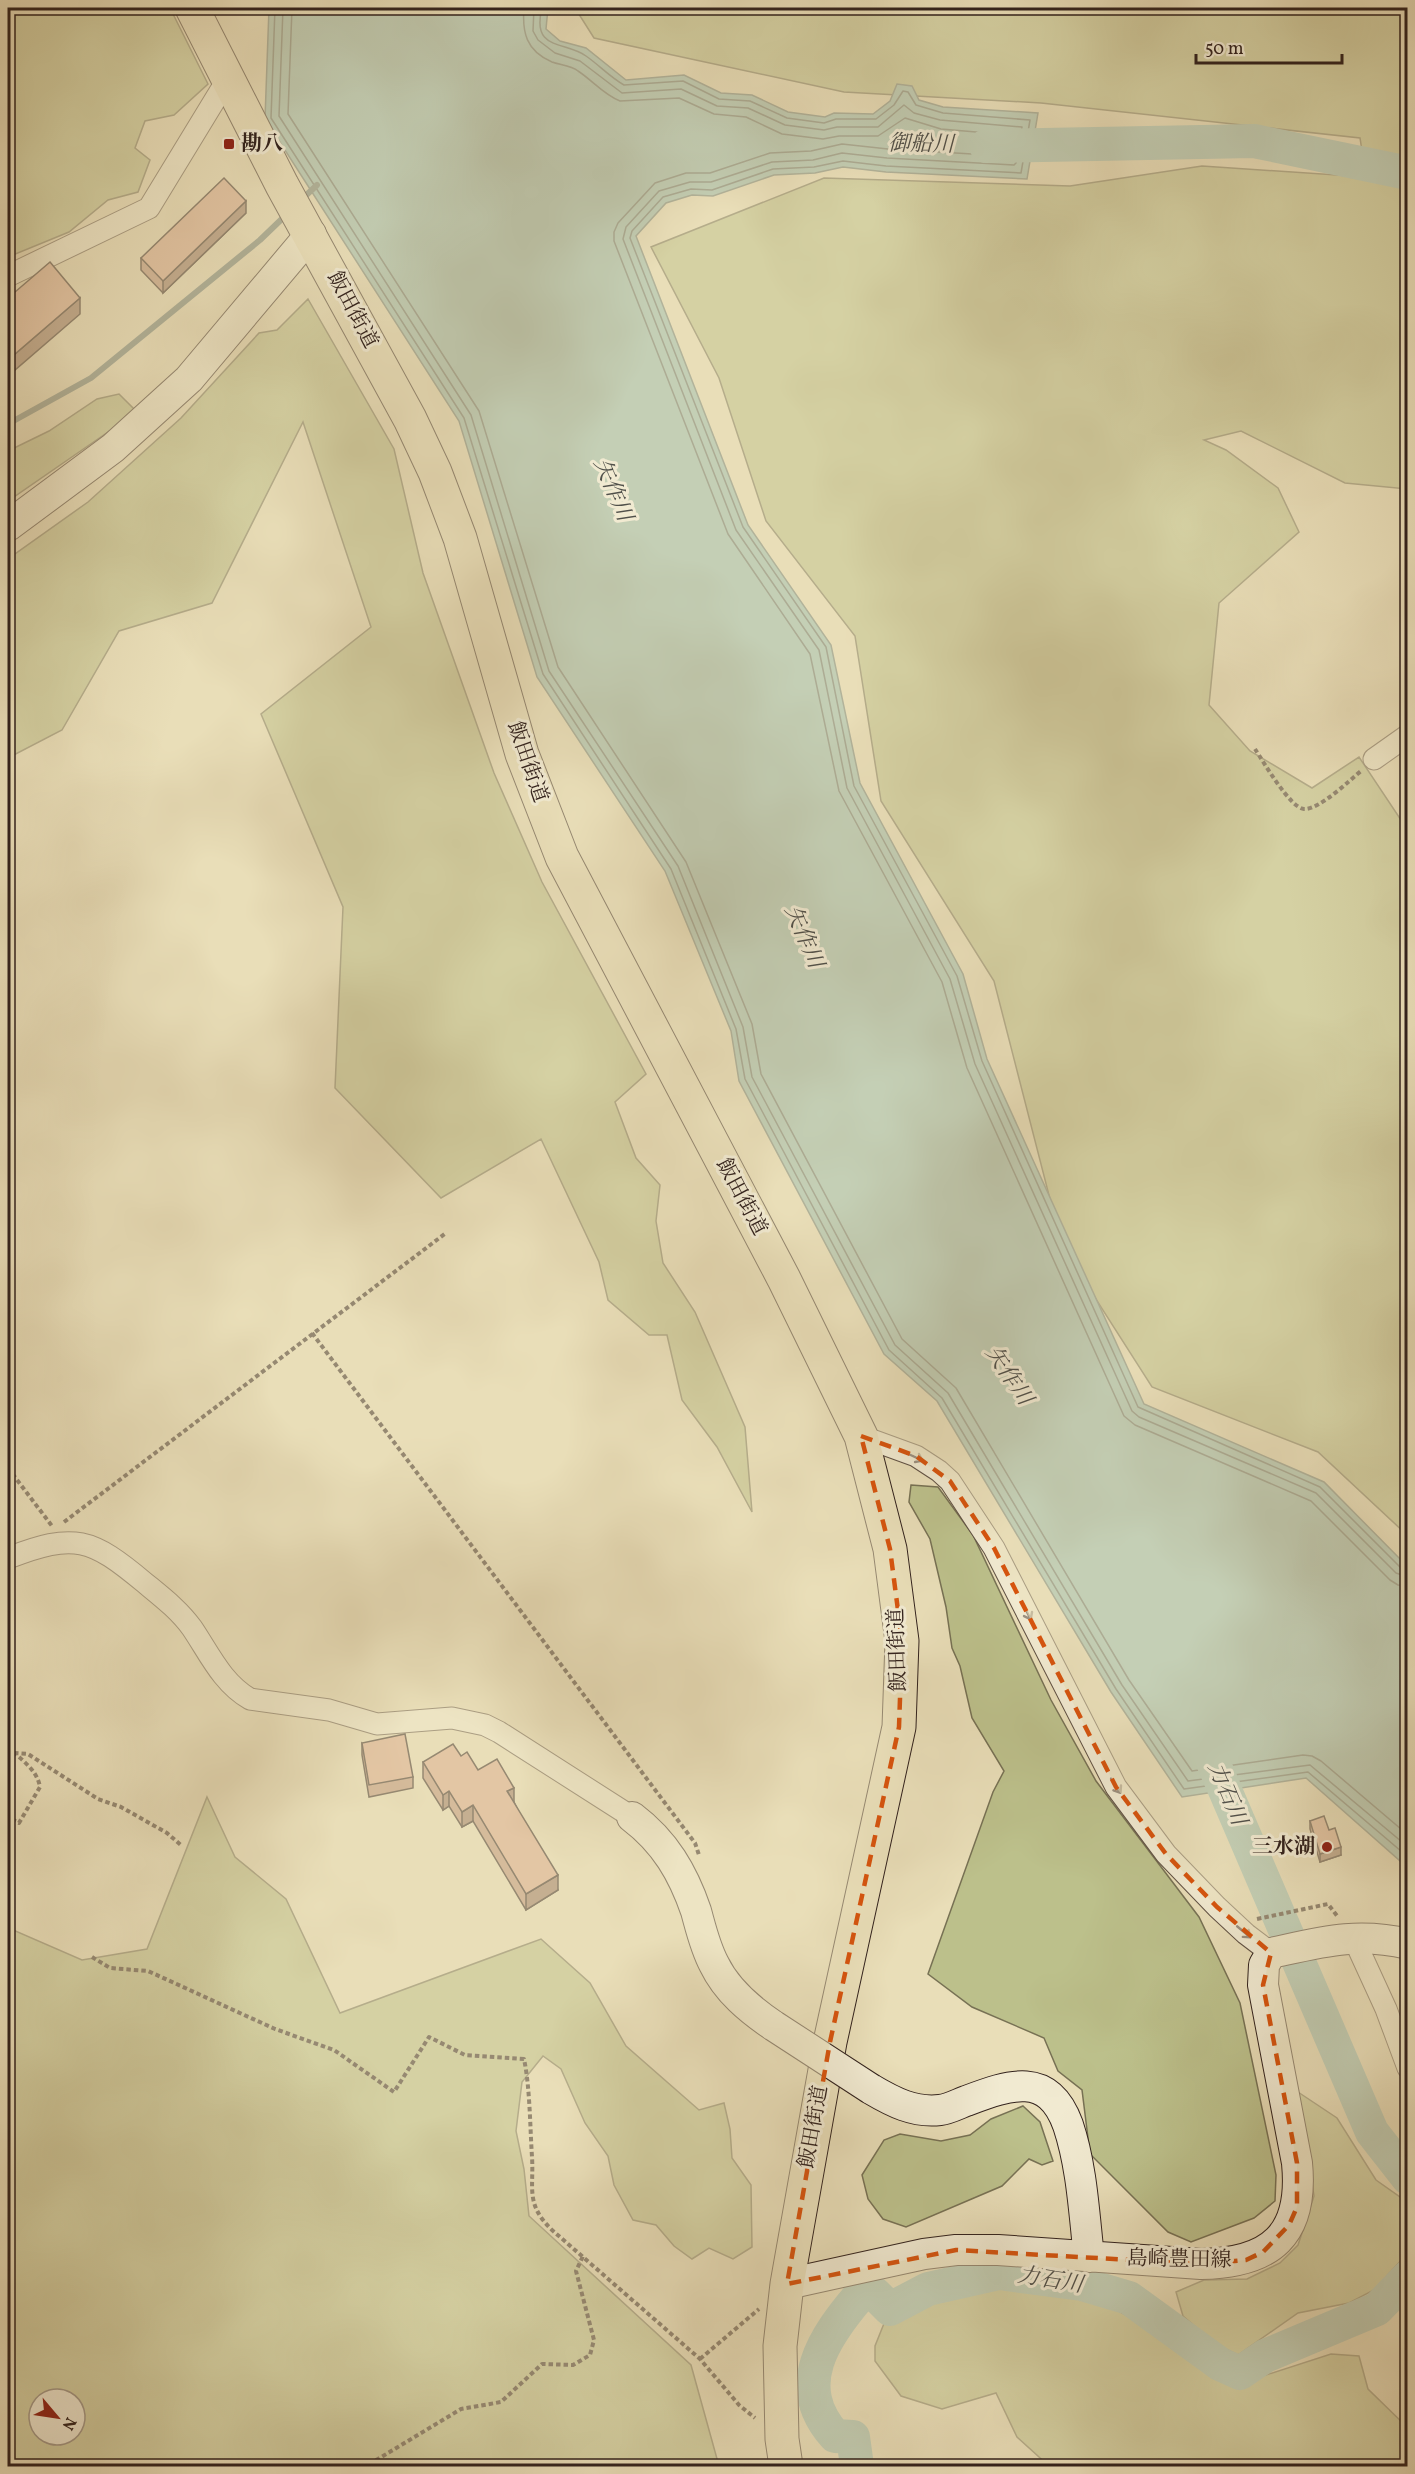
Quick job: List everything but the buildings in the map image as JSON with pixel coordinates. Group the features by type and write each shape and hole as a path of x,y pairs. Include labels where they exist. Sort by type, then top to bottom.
{"highway":[{"name":"飯田街道","path":"192,8 282,184 410,418 435,472 460,538 522,754 562,857 784,1279 861,1436 890,1549 902,1641 899,1727 830,2042 786,2290 780,2346 784,2453"}],"street":[{"path":"8,276 149,208 227,80"},
{"path":"8,526 113,448 189,379 308,229"},
{"path":"1374,759 1407,735"},
{"path":"861,1436 916,1456 939,1471 950,1482 994,1548 1116,1787 1166,1854 1217,1907 1271,1953 1349,1937 1407,1944"},
{"path":"8,1558 39,1546 55,1536 84,1544 110,1555 178,1612 223,1676 241,1694 250,1699 328,1710 377,1724 452,1718 485,1725 632,1817 652,1833 673,1858 687,1886 708,1950 722,1978 749,2009 774,2026 900,2105 943,2110 995,2091 1022,2085 1036,2087 1047,2092 1062,2112 1077,2160 1089,2257"},
{"path":"1349,1937 1386,2009 1407,2068"},
{"name":"島崎豊田線","path":"786,2290 924,2254 956,2250 998,2250 1224,2264 1246,2260 1263,2252 1278,2240 1289,2225 1297,2207 1299,2188 1297,2163 1263,1985 1264,1965 1271,1953"}],"path":[{"path":"1255,749 1287,796 1300,809 1314,806 1338,790 1374,759"},
{"path":"8,1468 55,1536 312,1333 446,1233"},
{"path":"312,1333 695,1843 702,1865"},
{"path":"8,1747 39,1778 40,1787 19,1823 8,1817"},
{"path":"14,1753 28,1754 98,1799 121,1807 166,1833 182,1846"},
{"path":"1258,1918 1326,1904"},
{"path":"92,1957 110,1968 148,1971 275,2029 334,2050 394,2092 429,2037 465,2055 524,2059 532,2160 532,2193 537,2211 544,2222 700,2359 784,2453"},
{"path":"362,2466 373,2462 461,2409 501,2402 542,2364 573,2365 590,2355 594,2340 576,2271 583,2256"},
{"path":"700,2359 772,2298 786,2290"}],"highlighted area":[{"path":"861,1436 916,1456 950,1481 994,1548 1116,1787 1166,1854 1217,1907 1271,1953 1263,1985 1297,2163 1297,2207 1289,2225 1263,2252 1246,2260 1201,2264 956,2250 787,2284 830,2042 899,1727 902,1641 890,1549"}],"green space":[{"path":"8,8 170,8 208,84 174,115 145,121 135,148 150,160 138,192 108,200 69,232 8,257 9,81"},
{"path":"575,8 1407,8 1407,489 1345,483 1241,431 1204,440 1226,450 1278,488 1299,532 1219,603 1209,705 1250,751 1312,788 1359,757 1407,829 1407,1535 1318,1452 1152,1387 1062,1246 994,981 881,801 855,636 766,521 719,378 651,247 824,178 1070,186 1202,166 1366,177 1360,138 1041,103 844,92 594,38"},
{"path":"308,299 394,449 423,573 494,773 542,882 646,1074 615,1102 636,1158 660,1185 656,1221 663,1263 695,1312 745,1427 752,1512 717,1447 682,1400 667,1335 649,1335 608,1300 599,1262 541,1139 441,1198 335,1088 343,907 261,714 371,627 303,422 212,603 119,631 62,730 8,758 8,559 88,502 181,418 259,333 277,330"},
{"path":"119,394 137,412 8,501 8,451 49,431 97,399"},
{"path":"911,1485 938,1487 973,1535 1051,1700 1096,1781 1199,1917 1240,2003 1276,2175 1275,2201 1254,2218 1191,2242 1168,2232 1090,2154 1082,2090 1058,2071 1044,2038 972,2007 928,1974 993,1792 1004,1771 972,1718 960,1666 952,1648 946,1607 930,1539 909,1502"},
{"path":"207,1797 235,1857 286,1899 340,2013 541,1939 590,1983 626,2046 699,2110 724,2103 730,2129 732,2158 751,2185 752,2247 733,2259 709,2248 692,2259 674,2246 656,2225 633,2220 614,2185 608,2156 585,2123 561,2069 543,2056 522,2082 516,2131 524,2169 529,2216 691,2365 719,2466 8,2466 8,1913 13,1930 82,1960 147,1949"},
{"path":"1298,2092 1337,2118 1376,2180 1407,2202 1407,2254 1374,2290 1349,2303 1298,2313 1238,2355 1215,2344 1183,2316 1176,2292 1204,2280 1247,2279 1280,2263 1298,2245 1314,2196"},
{"path":"1023,2106 1040,2122 1053,2161 1042,2165 1029,2159 1002,2186 906,2227 883,2219 868,2199 862,2175 884,2140 900,2134 941,2141 970,2135 991,2119"},
{"path":"1002,2287 1065,2291 1115,2309 1161,2334 1213,2375 1238,2384 1331,2354 1359,2356 1368,2389 1407,2427 1407,2466 1310,2464 1307,2466 1049,2466 1017,2437 996,2393 942,2409 901,2396 875,2361 875,2346 885,2321 933,2299"}],"water":[{"name":"矢作川","path":"269,8 548,8 546,29 560,41 586,48 626,80 684,75 721,93 752,95 788,112 825,117 834,113 873,114 890,101 897,84 912,86 919,100 943,107 1038,113 1027,179 886,172 843,167 815,173 774,175 713,196 692,195 666,203 636,236 748,525 831,645 860,783 963,974 987,1059 1144,1404 1324,1482 1407,1566 1407,1867 1306,1778 1182,1797 1111,1692 937,1401 884,1354 739,1081 731,1031 665,871 537,677 459,421 265,119"}],"waterway":[{"name":"御船川","path":"986,146 1254,141 1408,173"},
{"path":"300,201 317,185"},
{"path":"8,424 91,378 260,240 287,214"},
{"name":"力石川","path":"1206,1746 1372,2132 1408,2178"},
{"name":"力石川","path":"857,2466 853,2437 835,2436 822,2417 815,2399 814,2380 817,2362 824,2345 860,2295 875,2294 890,2309 928,2289 999,2273 1082,2284 1129,2298 1220,2364 1240,2373 1265,2356 1377,2309 1408,2277"}],"place":[{"name":"勘八","path":"229,144"},
{"name":"三水湖","path":"1327,1847"}]}
